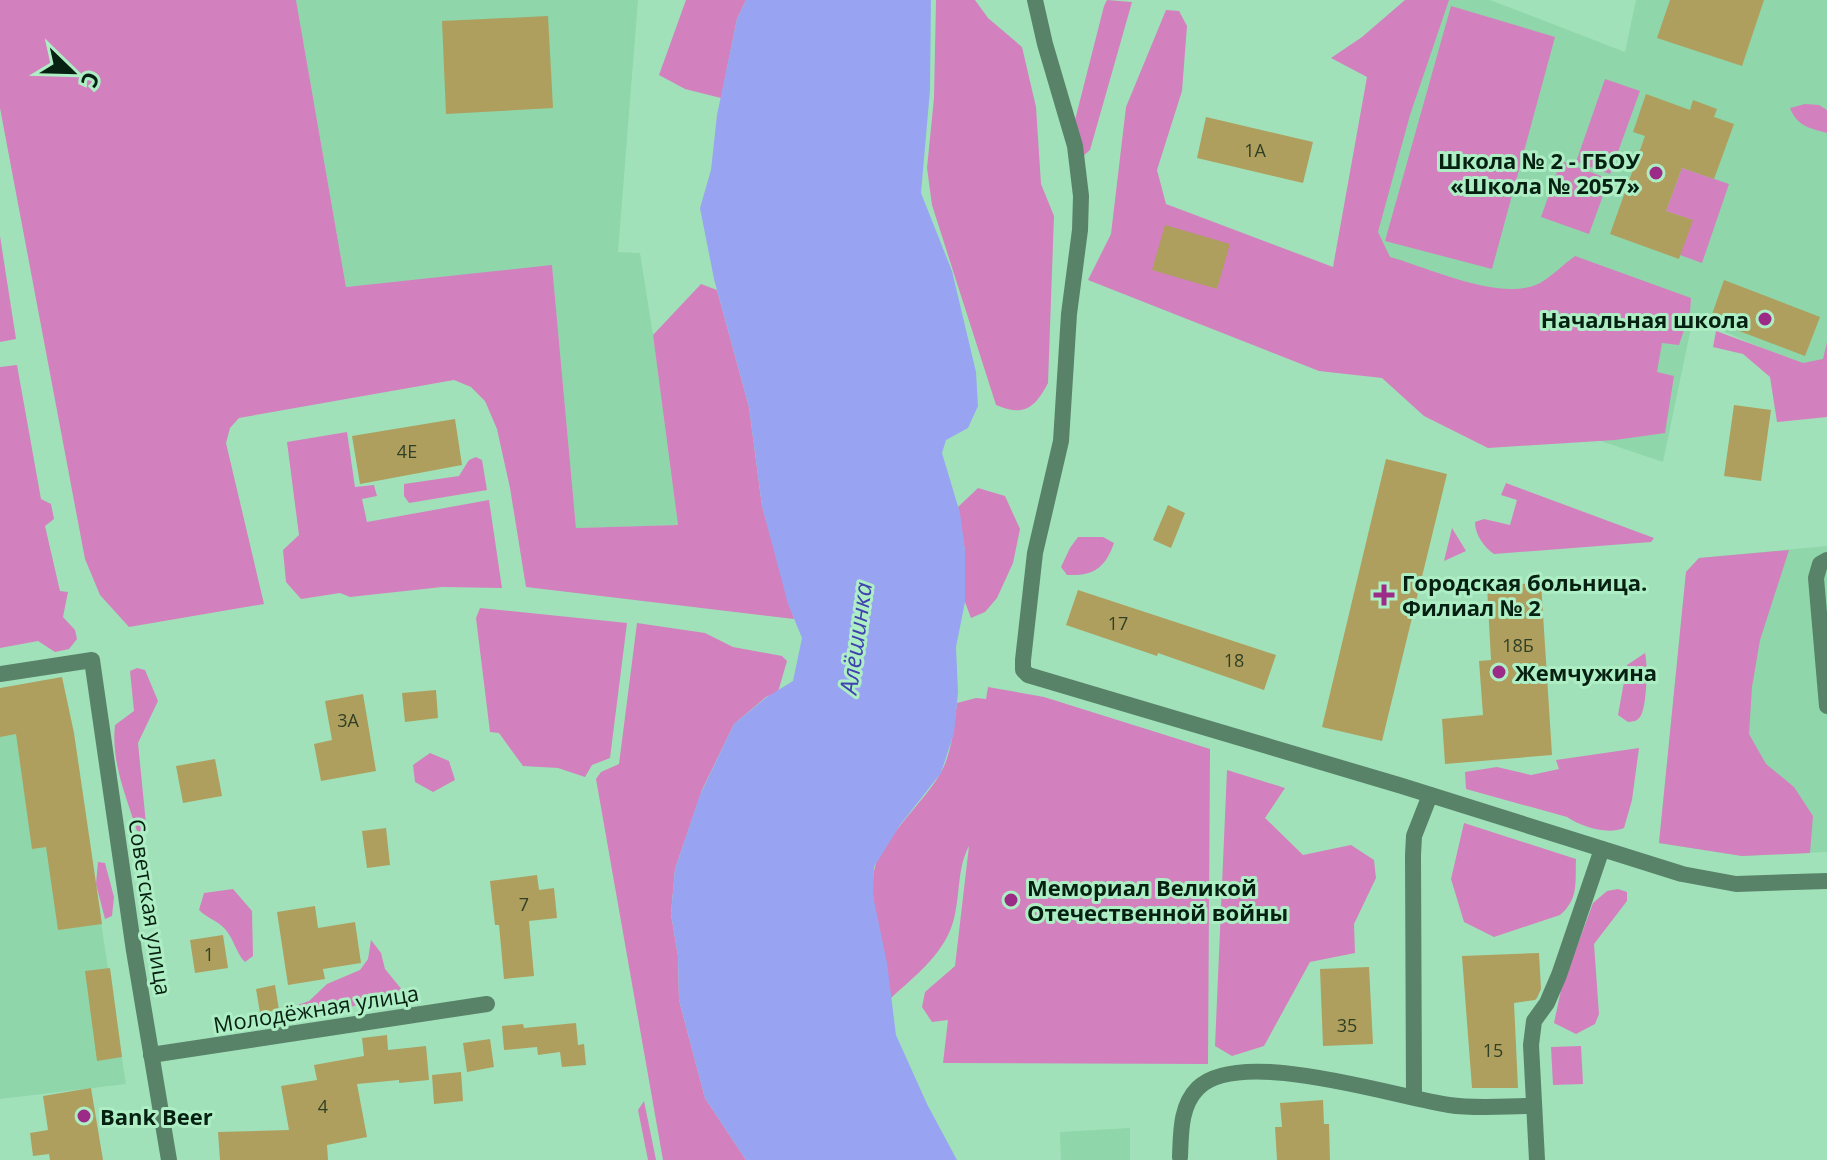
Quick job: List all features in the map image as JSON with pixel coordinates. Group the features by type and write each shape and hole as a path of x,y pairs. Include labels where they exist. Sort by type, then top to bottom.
{"street":[{"path":"1035,0 1075,146 1081,196 1061,441 1035,553 1023,670 1035,679 1430,795 1682,874 1736,884 1827,881"},
{"path":"1827,560 1820,564 1816,578 1827,706"},
{"name":"Советская улица","path":"0,674 92,660 169,1160"},
{"path":"1414,1097 1414,836 1430,795"},
{"path":"1537,1160 1531,1045 1534,1021 1547,1003 1559,975 1602,849"},
{"name":"Молодёжная улица","path":"151,1055 487,1004"},
{"path":"1180,1157 1182,1122 1188,1103 1199,1086 1222,1075 1288,1074 1450,1105 1534,1106"}],"shaded area":[{"path":"0,0 296,0 346,287 552,265 576,528 678,525 653,335 701,284 717,290 749,407 762,506 794,619 526,587 497,429 485,401 471,387 454,380 239,418 230,428 226,443 264,604 129,627 100,595 85,559 0,108"},
{"path":"296,0 638,0 618,252 640,253 678,525 576,528 552,266 346,287"},
{"path":"686,0 746,0 737,19 721,98 685,89 659,75"},
{"path":"936,0 975,0 988,18 1022,47 1036,107 1041,184 1054,216 1048,383 1033,404 1021,410 996,405 932,205 927,168 934,98"},
{"path":"1107,0 1132,2 1090,150 1083,156 1075,120"},
{"path":"1405,0 1449,0 1410,115 1378,232 1390,257 1466,282 1506,289 1540,283 1575,256 1691,298 1690,312 1679,345 1662,343 1657,372 1674,376 1665,433 1615,440 1488,448 1424,416 1382,378 1319,371 1088,280 1111,234 1126,107 1166,10 1179,11 1187,26 1182,91 1157,170 1166,204 1333,267 1367,77 1331,58 1362,37"},
{"path":"1430,0 1490,0 1625,52 1636,0 1827,0 1827,376 1693,318 1663,462 1335,351"},
{"path":"1451,6 1555,37 1492,269 1385,241"},
{"path":"1605,79 1640,91 1610,174 1576,162"},
{"path":"1805,104 1819,105 1827,110 1827,133 1809,128 1796,119 1790,108"},
{"path":"1561,161 1609,179 1589,234 1541,217"},
{"path":"1682,168 1729,184 1702,263 1680,255 1692,220 1666,211"},
{"path":"0,236 16,339 0,342"},
{"path":"1716,331 1803,363 1823,359 1827,342 1827,417 1777,422 1770,377 1743,354 1713,347"},
{"path":"17,365 41,499 51,504 54,519 45,526 60,591 68,592 63,617 75,630 77,639 69,649 55,652 38,641 0,648 0,367"},
{"path":"347,432 355,487 374,485 377,496 362,499 367,522 489,500 502,588 442,587 350,597 340,593 301,599 286,582 283,550 299,535 287,442"},
{"path":"476,457 482,460 487,490 409,503 404,496 404,484 459,476 469,460"},
{"path":"1506,483 1654,538 1651,542 1494,554 1481,540 1475,522 1484,519 1510,525 1517,500 1501,495"},
{"path":"978,488 1005,496 1020,529 1013,563 997,598 985,612 971,618 965,602 965,551 958,507"},
{"path":"1452,528 1466,551 1444,561"},
{"path":"1078,537 1103,537 1114,543 1107,559 1097,569 1067,575 1061,567"},
{"path":"1827,546 1827,852 1742,856 1659,843 1686,572 1699,558"},
{"path":"1789,550 1760,640 1752,687 1749,734 1766,764 1794,787 1813,816 1810,853 1742,856 1659,843 1686,572 1699,558"},
{"path":"480,608 627,623 610,758 592,765 585,777 558,768 523,766 499,733 490,732 476,618"},
{"path":"637,623 705,633 733,647 782,656 787,661 778,692 766,697 734,724 702,790 675,869 671,914 678,956 679,1000 705,1098 746,1160 663,1160 596,779 601,772 619,764"},
{"path":"1645,653 1647,676 1644,705 1639,719 1628,722 1618,715 1627,665"},
{"path":"137,668 145,670 158,701 138,743 147,834 137,831 120,779 114,739 115,725 134,711 130,671"},
{"path":"988,687 1044,697 1210,749 1208,1064 943,1063 948,1020 932,1022 922,1007 925,992 955,966 969,846 961,870 955,914 946,939 921,970 891,998 875,917 874,871 884,847 933,785 944,766 952,740 957,703 986,699"},
{"path":"0,688 67,703 126,1084 0,1099"},
{"path":"1639,748 1632,800 1624,828 1617,830 1595,829 1567,817 1466,789 1465,772 1497,767 1531,775 1559,769 1556,760"},
{"path":"430,753 449,761 455,780 433,792 415,782 413,765"},
{"path":"1227,770 1285,788 1265,818 1303,855 1351,845 1374,860 1376,878 1354,924 1355,953 1310,962 1264,1046 1232,1056 1215,1046"},
{"path":"1464,823 1576,859 1575,890 1566,909 1560,915 1494,937 1464,922 1451,879"},
{"path":"98,862 105,863 114,897 112,916 105,919 96,884"},
{"path":"233,889 252,911 253,956 245,962 225,929 199,910 204,893"},
{"path":"1618,889 1627,892 1627,901 1594,944 1599,1014 1595,1024 1576,1034 1554,1023 1561,990 1593,903 1607,891"},
{"path":"371,940 381,953 385,969 403,991 399,996 383,994 366,1003 281,1024 281,1011 309,1001 327,984 360,970 368,959"},
{"path":"1581,1046 1583,1084 1553,1085 1551,1047"},
{"path":"644,1101 656,1160 648,1160 638,1110"},
{"path":"1130,1128 1130,1160 1061,1160 1060,1132"}],"water":[{"name":"Алёшинка","path":"746,0 931,0 930,90 921,193 952,271 976,372 978,406 968,428 946,440 942,453 960,513 965,551 965,602 956,647 958,692 954,733 941,773 900,825 874,867 873,896 887,963 896,1035 927,1104 957,1160 746,1160 705,1098 679,1000 678,956 671,914 675,869 700,795 734,724 793,681 802,638 788,604 762,506 749,407 714,279 700,208 711,170 717,115 737,19"}],"building":[{"path":"1670,0 1764,0 1742,66 1657,38"},
{"path":"548,16 553,108 446,114 442,21"},
{"name":"Школа № 2 - ГБОУ «Школа № 2057»","path":"1646,94 1690,110 1693,100 1717,109 1714,117 1734,124 1714,179 1682,168 1666,211 1693,220 1679,259 1610,234 1645,136 1633,132"},
{"path":"1206,117 1313,142 1303,183 1197,158"},
{"path":"1165,225 1230,244 1217,289 1152,270"},
{"name":"Начальная школа","path":"1724,280 1820,317 1805,356 1710,320"},
{"path":"1734,405 1771,410 1761,481 1724,476"},
{"path":"455,419 462,465 360,484 352,436"},
{"path":"1386,459 1447,474 1382,741 1322,727"},
{"path":"1168,505 1185,513 1171,548 1153,540"},
{"path":"1541,583 1552,755 1445,764 1442,719 1483,715 1479,661 1491,660 1487,586"},
{"path":"1078,590 1276,655 1264,690 1066,625"},
{"path":"62,677 74,733 102,924 58,930 46,847 32,849 16,734 0,737 0,688"},
{"path":"436,690 438,718 405,722 402,693"},
{"path":"363,694 376,771 321,781 314,744 332,740 325,701"},
{"path":"215,759 222,796 183,803 176,766"},
{"path":"386,828 390,865 367,868 362,831"},
{"path":"537,875 539,890 554,888 557,918 529,921 534,976 504,979 499,925 495,925 490,881"},
{"path":"315,906 318,928 355,922 361,963 323,969 325,979 288,985 277,912"},
{"path":"223,935 228,968 195,973 190,940"},
{"path":"1539,953 1541,989 1537,998 1514,1003 1518,1088 1472,1088 1462,956"},
{"path":"1369,967 1373,1044 1323,1046 1320,969"},
{"path":"110,968 122,1057 97,1061 85,971"},
{"path":"275,985 279,1010 260,1013 256,989"},
{"path":"576,1023 578,1045 584,1044 586,1065 562,1067 560,1052 538,1055 537,1047 504,1050 502,1026 523,1024 524,1028"},
{"path":"387,1035 388,1050 426,1046 429,1080 357,1084 367,1137 327,1145 328,1160 220,1160 218,1132 289,1130 281,1086 317,1080 314,1065 364,1056 362,1038"},
{"path":"490,1039 494,1067 467,1072 463,1043"},
{"path":"461,1072 463,1101 434,1104 432,1075"},
{"path":"91,1088 103,1160 50,1160 49,1154 33,1156 30,1133 48,1130 43,1096"},
{"path":"1323,1100 1324,1124 1329,1124 1330,1160 1277,1160 1275,1127 1282,1127 1280,1103"}],"place":[{"name":"Школа № 2 - ГБОУ «Школа № 2057»","path":"1656,173"},
{"name":"Начальная школа","path":"1765,319"},
{"name":"Городская больница. Филиал № 2","path":"1384,595"},
{"name":"Жемчужина","path":"1499,672"},
{"name":"Мемориал Великой Отечественной войны","path":"1011,900"},
{"name":"Bank Beer","path":"84,1116"}]}
